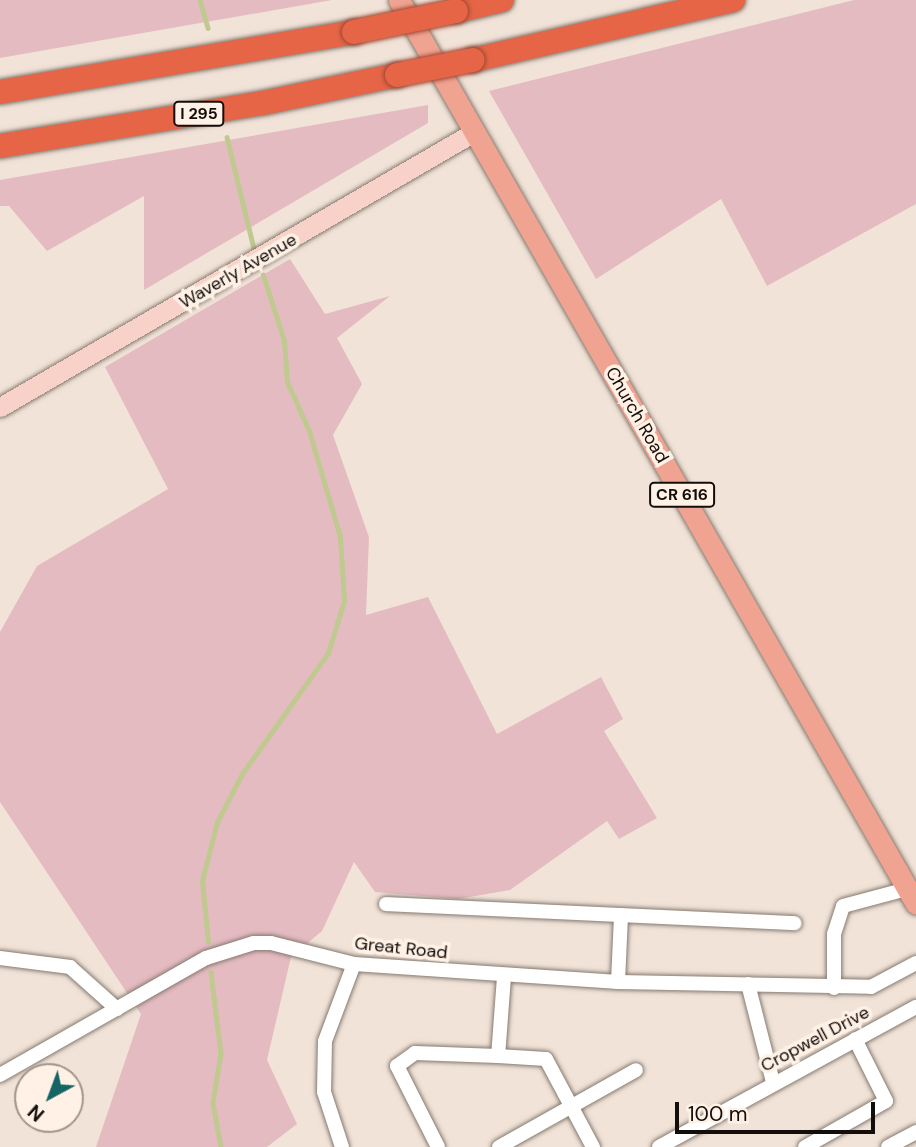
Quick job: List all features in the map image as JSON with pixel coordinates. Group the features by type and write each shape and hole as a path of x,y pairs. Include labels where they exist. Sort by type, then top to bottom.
{"highway":[{"path":"0,92 354,32 502,0"},
{"name":"I 295","path":"0,146 263,103 473,60 733,0"}],"main road":[{"name":"Church Road","path":"399,0 910,886"}],"street":[{"name":"Waverly Avenue","path":"0,407 474,132"},
{"path":"834,988 835,926 843,906 910,886"},
{"path":"386,904 795,923"},
{"path":"618,982 621,915"},
{"name":"Great Road","path":"0,1075 206,958 246,944 271,943 354,964 504,977 618,982 871,987 916,963"},
{"path":"0,958 71,967 117,1009"},
{"path":"342,1147 322,1081 325,1041 354,964"},
{"path":"498,1056 504,977"},
{"path":"748,984 773,1082"},
{"name":"Cropwell Drive","path":"659,1147 773,1082 916,1007"},
{"path":"805,1147 886,1101 855,1039"},
{"path":"438,1147 397,1066 415,1053 546,1059 593,1147"},
{"path":"499,1147 636,1070"},
{"path":"887,1147 916,1132"}],"shaded area":[{"path":"0,0 332,0 0,58"},
{"path":"854,0 916,0 916,204 767,286 721,199 596,279 489,91"},
{"path":"428,105 428,123 144,290 144,196 47,251 9,206 0,206 0,180"},
{"path":"290,259 325,314 390,296 337,338 362,384 333,435 369,537 366,615 428,597 497,734 601,677 623,719 604,731 657,818 619,839 607,821 510,890 458,899 375,892 354,862 322,931 291,957 267,1060 297,1124 267,1147 96,1147 141,1014 0,802 0,632 37,566 168,489 105,367"}],"waterway":[{"path":"200,0 208,28"},
{"path":"227,137 254,249"},
{"path":"208,942 202,881 217,822 242,774 328,653 344,601 340,537 309,431 287,382 284,341 263,275"},
{"path":"211,972 221,1053 213,1103 221,1147"}]}
